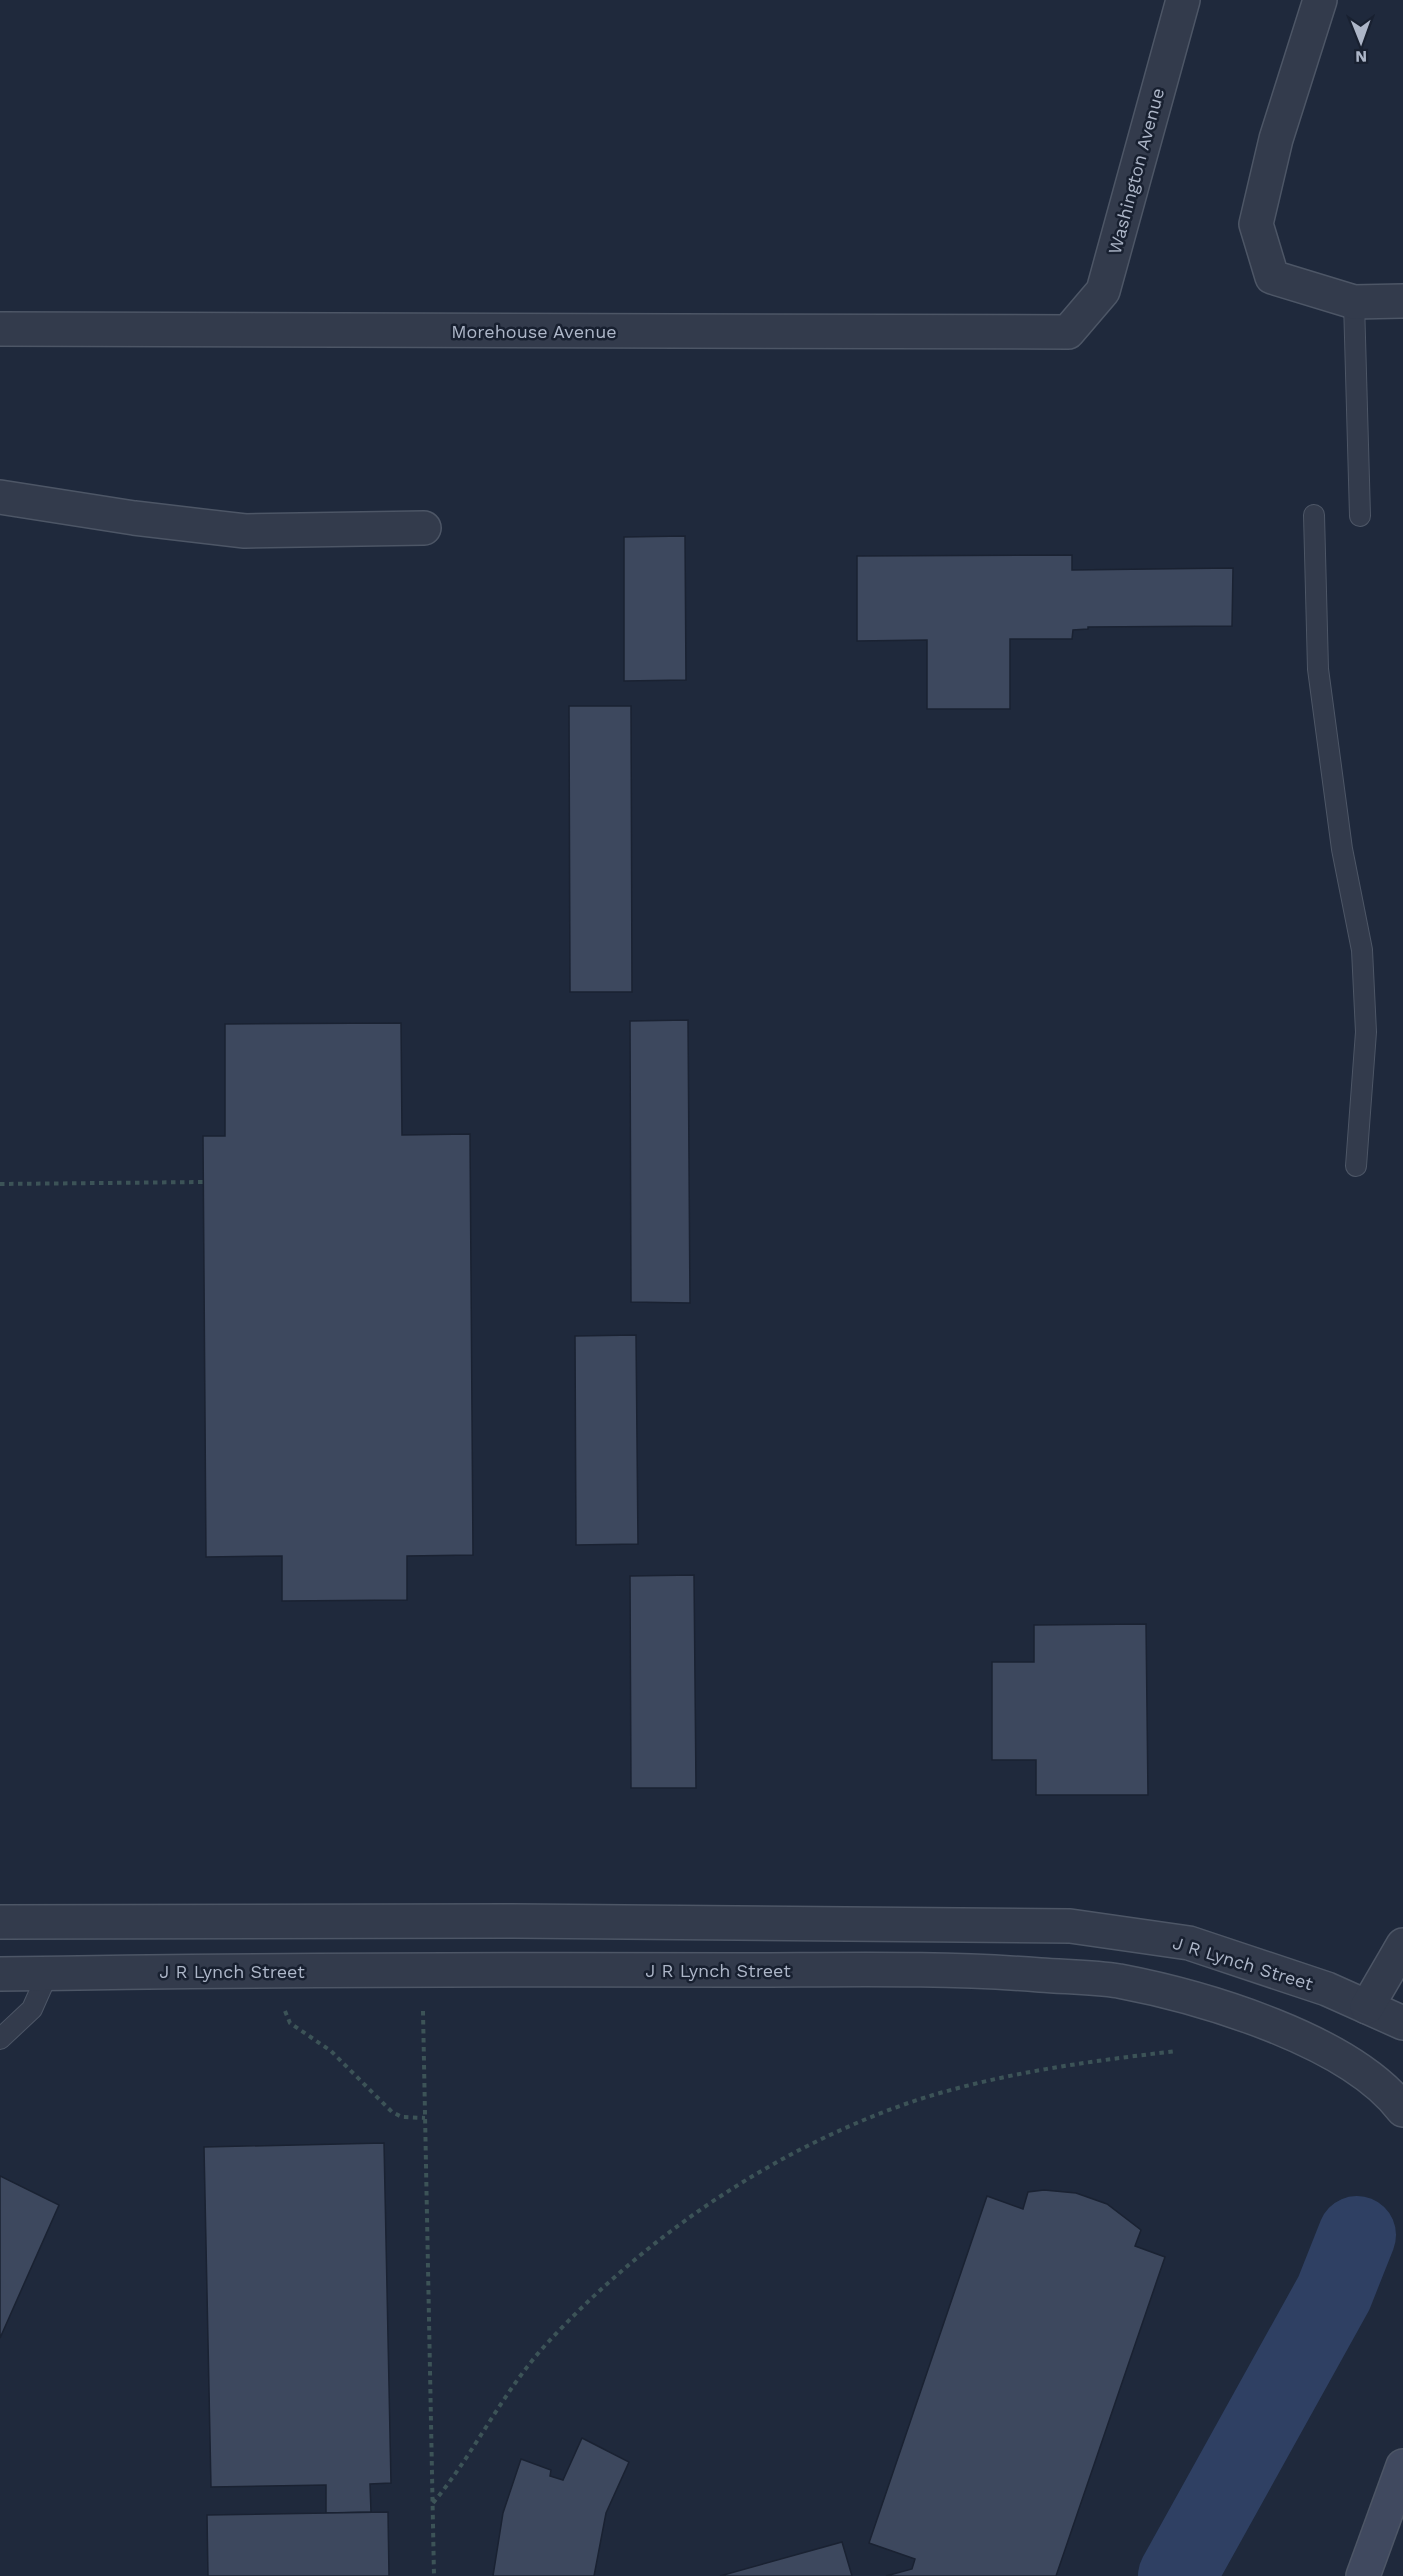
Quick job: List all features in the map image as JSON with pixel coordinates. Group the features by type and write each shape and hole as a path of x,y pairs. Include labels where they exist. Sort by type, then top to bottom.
{"street":[{"name":"Washington Avenue","path":"1068,332 1103,291 1183,0"},
{"path":"1320,0 1276,139 1256,224 1272,277 1354,302 1403,301"},
{"name":"Morehouse Avenue","path":"0,329 1068,332"},
{"path":"0,497 134,518 245,531 424,528"},
{"name":"J R Lynch Street","path":"0,1922 514,1921 1070,1926 1189,1943 1280,1972 1403,2023"},
{"path":"1367,2007 1403,1945"},
{"name":"J R Lynch Street","path":"0,1974 503,1969 919,1970 1003,1972 1117,1981 1219,2006 1317,2045 1369,2077 1395,2099 1403,2110"},
{"path":"1363,2576 1403,2466"}],"lane":[{"path":"1354,302 1360,516"},
{"path":"1314,515 1318,669 1342,849 1362,950 1366,1032 1356,1166"},
{"path":"0,2039 32,2009 48,1973"}],"path":[{"path":"0,1184 204,1182"},
{"path":"285,2011 290,2023 331,2051 392,2112 402,2117 425,2118"},
{"path":"423,2011 434,2576"},
{"path":"433,2503 454,2478 540,2352 594,2296 666,2234 744,2181 831,2134 917,2100 997,2079 1089,2061 1177,2051"}],"building":[{"path":"685,536 686,680 624,681 624,537"},
{"path":"1072,555 1072,570 1233,568 1232,626 1088,627 1088,629 1073,630 1072,639 1010,639 1010,709 927,709 927,640 857,641 857,556"},
{"path":"569,706 631,706 632,992 570,992"},
{"path":"688,1020 690,1303 631,1302 630,1021"},
{"path":"401,1023 402,1135 470,1134 473,1555 407,1556 407,1600 282,1601 282,1556 206,1557 203,1136 225,1136 225,1024"},
{"path":"636,1335 638,1544 576,1545 575,1336"},
{"path":"694,1575 696,1788 631,1788 630,1576"},
{"path":"1146,1624 1148,1795 1036,1795 1036,1760 992,1760 992,1662 1034,1662 1034,1625"},
{"path":"384,2143 391,2483 370,2484 371,2512 326,2513 326,2485 211,2487 204,2147"},
{"path":"0,2176 59,2205 0,2338"},
{"path":"1044,2190 1076,2193 1107,2204 1141,2230 1135,2246 1165,2257 1056,2576 886,2576 912,2569 915,2559 869,2543 987,2196 1023,2209 1028,2192"},
{"path":"582,2438 629,2462 606,2513 594,2576 493,2576 503,2513 521,2459 551,2470 550,2476 563,2480"},
{"path":"388,2512 389,2576 208,2576 207,2515"},
{"path":"842,2542 852,2576 720,2576"}],"waterway":[{"path":"1177,2576 1334,2293 1357,2235"}]}
